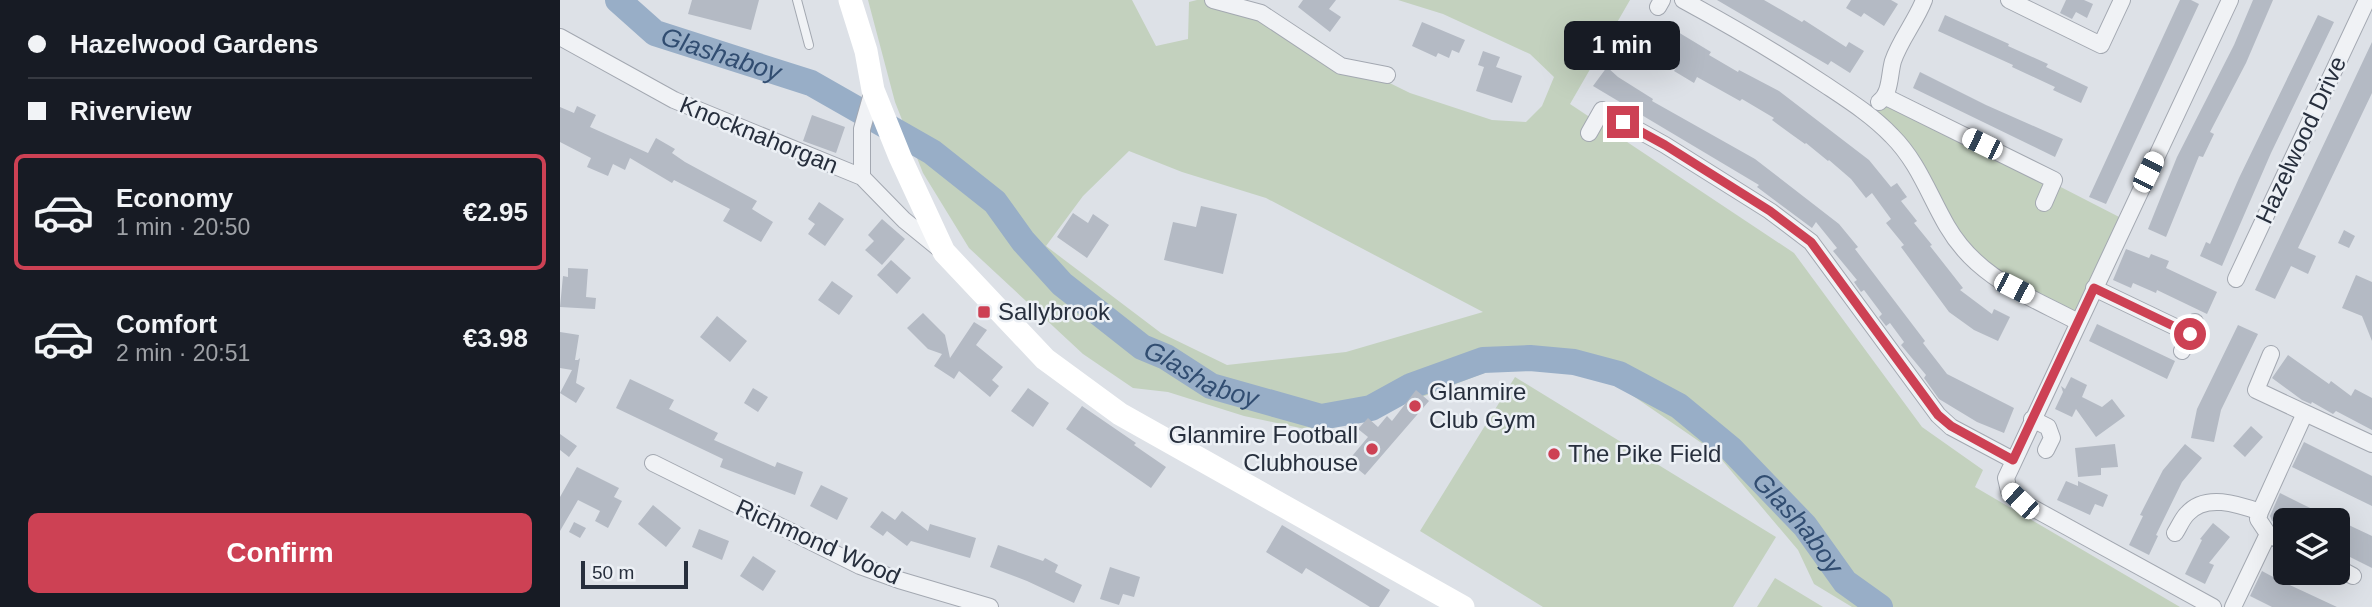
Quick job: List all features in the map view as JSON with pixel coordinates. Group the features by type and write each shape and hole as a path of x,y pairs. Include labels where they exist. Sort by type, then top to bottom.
{"main road":[{"path":"850,0 866,51 873,90 900,157 944,252 1045,359 1121,414 1463,607"}],"street":[{"path":"1213,0 1261,13 1341,66 1387,75"},
{"path":"1683,0 1788,60 1866,112 1912,158 1948,228 1972,260 1992,277 2078,322"},
{"path":"1866,112 1885,97 1894,58 1924,0"},
{"path":"2009,0 2101,45 2122,0"},
{"path":"2213,607 2020,501 2009,491 2006,478 2230,0"},
{"name":"Hazelwood Drive","path":"2236,279 2367,0"},
{"name":"Knocknahorgan","path":"560,37 674,100 862,177 904,220 944,252"},
{"path":"862,177 862,130 873,90"},
{"path":"1885,97 2054,180 2044,203"},
{"path":"1589,133 1602,110 1723,181 1770,211 1811,242 1938,415 1951,426 2013,460"},
{"path":"2094,288 2193,328 2182,351"},
{"path":"2272,354 2256,390 2372,444"},
{"path":"2273,536 2268,534 2258,519 2305,413"},
{"path":"2032,419 2048,427 2052,438 2046,450"},
{"name":"Richmond Wood","path":"653,464 860,566 990,607"},
{"path":"2175,533 2188,512 2207,503 2235,503 2260,512"},
{"path":"2233,607 2268,534"}],"lane":[{"path":"797,0 809,45"}],"green space":[{"path":"868,0 1132,0 1156,46 1188,39 1189,2 1244,0 1314,37 1349,63 1410,93 1492,120 1526,122 1542,106 1554,77 1530,54 1443,14 1398,0 1630,0 1570,104 1794,253 1922,427 1983,470 1975,487 2180,607 1852,607 1814,584 1798,550 1716,453 1607,378 1554,367 1505,365 1375,415 1319,432 1244,416 1168,392 1133,388 1083,354 969,248 923,173 895,102","holes":["1129,151 1182,172 1266,198 1483,312 1346,352 1227,365 1161,333 1046,246 1083,196"]},
{"path":"1886,97 2125,220 2078,322 1992,277 1866,112"},
{"name":"The Pike Field","path":"1515,377 1776,537 1733,607 1543,607 1420,531"},
{"path":"1775,578 1823,607 1757,607"}],"building":[{"path":"692,0 759,0 751,30 688,14"},
{"path":"1303,0 1336,0 1329,9 1341,17 1330,32 1298,7"},
{"path":"1717,0 1764,0 1802,22 1804,20 1846,47 1849,42 1864,51 1850,73 1831,61 1828,65"},
{"path":"1851,0 1891,0 1898,4 1884,26 1864,13 1861,17 1846,8"},
{"path":"2066,0 2084,0 2093,4 2087,18 2076,12 2072,19 2060,13"},
{"path":"2180,0 2191,0 2199,4 2106,204 2089,197"},
{"path":"2253,0 2273,0 2246,63 2210,132 2214,134 2203,157 2199,156 2166,237 2148,229 2177,157 2234,45"},
{"path":"1945,15 2009,44 2008,46 2048,64 2046,67 2088,87 2081,103 2053,90 2055,87 2012,67 2013,65 1938,31"},
{"path":"2318,15 2334,22 2271,153 2222,266 2200,256 2206,242 2210,244"},
{"path":"1422,22 1465,40 1459,53 1452,50 1449,58 1438,53 1436,57 1412,46"},
{"path":"1673,29 1738,72 1739,70 1779,91 1869,160 1891,187 1897,183 1907,197 1901,201 1917,221 1914,223 1932,245 1930,246 1963,288 1960,290 1992,314 1994,309 2010,317 1998,341 1974,330 1949,312 1901,247 1904,245 1886,223 1891,219 1872,193 1866,198 1851,179 1772,120 1774,118 1697,77 1694,83 1674,71 1679,63 1659,51"},
{"path":"2372,42 2372,93 2298,248 2316,256 2308,274 2291,266 2275,299 2255,290"},
{"path":"1483,51 1500,57 1496,67 1522,76 1512,103 1476,91 1484,67 1478,65"},
{"path":"1607,67 1653,99 1652,101 1755,159 1839,224 1947,374 2014,408 2004,433 1977,422 1939,399 1924,378 1926,375 1901,345 1904,342 1890,323 1886,326 1879,317 1882,314 1864,290 1861,292 1854,282 1857,280 1833,251 1837,248 1816,222 1812,228 1757,187 1759,185 1593,86"},
{"path":"1920,72 2063,139 2055,157 1913,88"},
{"path":"577,106 596,115 590,127 648,153 656,138 675,149 672,153 685,162 757,201 752,209 773,222 761,242 723,221 730,209 674,180 672,183 630,158 625,170 613,164 608,176 587,167 591,158 560,142 560,107 574,113"},
{"path":"812,115 845,127 836,153 803,141"},
{"path":"819,202 844,219 825,246 808,234 815,224 808,219"},
{"path":"1201,206 1237,214 1223,274 1164,260 1173,222 1196,227"},
{"path":"1073,213 1088,223 1093,214 1109,225 1087,258 1057,237"},
{"path":"882,219 905,239 882,265 865,250 874,241 868,235"},
{"path":"2344,230 2355,236 2349,248 2338,243"},
{"path":"2126,249 2149,258 2151,254 2169,261 2166,268 2217,292 2207,314 2157,290 2156,293 2133,283 2131,288 2113,280"},
{"path":"891,260 911,278 897,294 877,275"},
{"path":"568,268 588,269 586,297 596,298 595,309 560,307 563,276 568,277"},
{"path":"2356,275 2372,282 2372,341 2362,316 2342,308"},
{"path":"832,281 853,296 839,315 818,300"},
{"path":"923,313 945,335 950,358 974,322 987,330 976,345 1003,367 992,380 999,386 990,397 959,371 954,379 934,366 942,354 928,349 907,328"},
{"path":"717,316 747,341 730,362 700,337"},
{"path":"2097,324 2175,361 2167,379 2089,341"},
{"path":"2238,325 2258,334 2221,410 2214,442 2191,438 2197,409"},
{"path":"560,332 579,335 575,360 580,358 576,383 585,388 576,403 560,393 572,370 560,368"},
{"path":"2288,355 2351,396 2355,389 2372,398 2372,430 2336,411 2333,414 2312,402 2311,404 2302,400 2272,378"},
{"path":"2071,377 2087,385 2082,397 2102,407 2112,399 2125,416 2096,437 2076,409 2072,417 2055,409 2063,392 2061,386 2065,389"},
{"path":"630,379 674,400 669,409 718,433 714,440 775,467 777,462 803,472 795,495 720,467 723,459 616,408"},
{"path":"753,388 768,397 758,412 744,403"},
{"path":"1028,388 1049,403 1033,427 1011,411"},
{"name":"Glanmire Football Clubhouse","path":"1416,390 1429,401 1365,475 1348,461 1368,437 1358,429 1368,418 1378,427 1387,416 1392,421"},
{"path":"1082,406 1166,467 1151,488 1066,429"},
{"path":"2251,426 2263,437 2245,457 2233,446"},
{"path":"560,434 577,446 569,457 560,450"},
{"path":"2304,442 2372,476 2372,506 2292,467"},
{"path":"2115,444 2118,467 2101,468 2101,475 2078,477 2075,448"},
{"path":"2185,444 2202,458 2182,482 2149,555 2129,545 2143,516 2140,515 2163,470"},
{"path":"577,467 619,488 614,497 622,501 608,528 595,521 600,511 578,500 560,531 560,497"},
{"path":"2066,481 2078,486 2078,481 2108,495 2103,507 2095,504 2090,515 2057,500"},
{"path":"821,485 848,498 837,520 810,506"},
{"path":"2280,493 2311,508 2273,508"},
{"path":"653,505 681,528 666,547 638,524"},
{"path":"882,511 895,520 902,511 928,531 930,524 976,538 970,558 911,541 907,546 887,531 883,536 870,527"},
{"path":"574,522 586,528 580,538 569,532"},
{"path":"2213,523 2230,537 2209,563 2214,565 2205,584 2185,574 2202,540 2200,539"},
{"path":"1282,525 1390,590 1379,607 1370,607 1306,568 1302,574 1266,552"},
{"path":"2350,526 2372,536 2372,568 2350,557"},
{"path":"699,529 729,541 722,560 692,547"},
{"path":"998,545 1043,561 1045,558 1058,565 1055,572 1082,585 1074,603 990,567"},
{"path":"753,556 776,571 763,591 740,576"},
{"path":"1110,567 1140,577 1134,597 1123,594 1119,605 1100,599"},
{"path":"2262,571 2273,577 2273,585 2290,585 2337,607 2272,607 2250,596"}],"waterway":[{"name":"Glashaboy","path":"618,0 655,33 811,83 932,152 995,202 1023,241 1062,284 1142,347 1166,357 1211,386 1321,417 1371,408 1411,386 1483,360 1530,358 1574,362 1619,374 1679,406 1731,449 1805,526 1845,582 1880,607"}],"place":[{"name":"Sallybrook","path":"984,312"},
{"name":"Glanmire Club Gym","path":"1415,406"},
{"name":"Glanmire Football Clubhouse","path":"1372,449"},
{"name":"The Pike Field","path":"1554,454"}],"route":[{"path":"1623,122 1770,211 1811,242 1938,415 1951,426 2013,460 2094,288 2190,334"}]}
